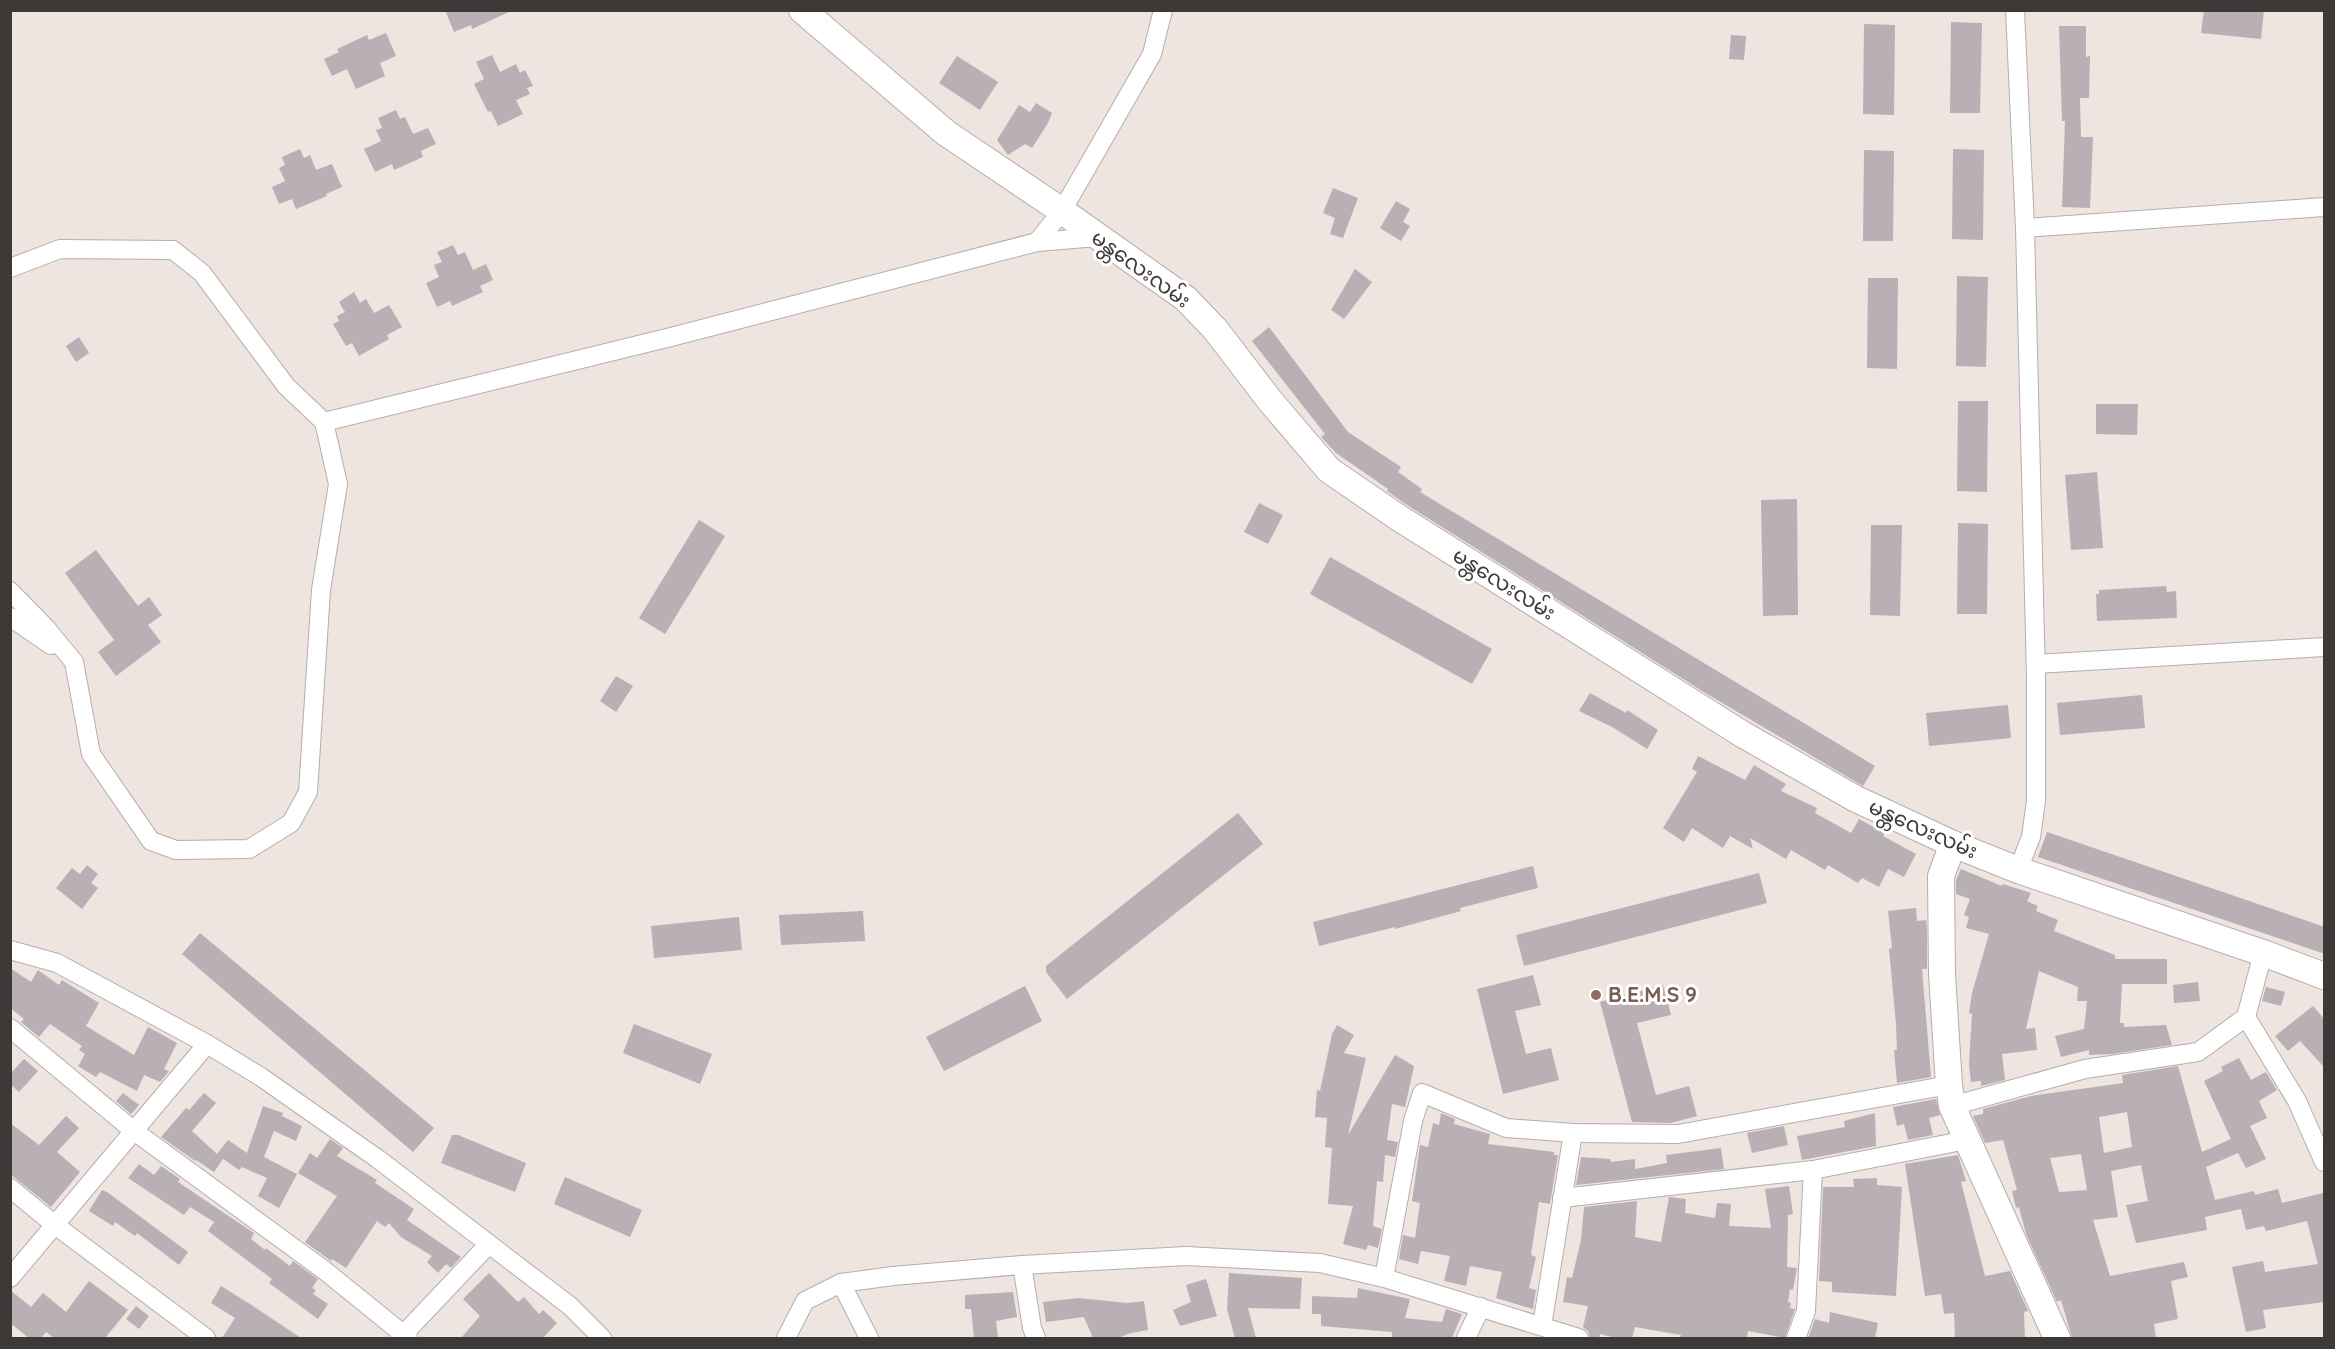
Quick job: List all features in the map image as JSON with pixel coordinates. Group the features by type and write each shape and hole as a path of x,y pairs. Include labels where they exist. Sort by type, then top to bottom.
{"main road":[{"name":"မန္တလေးလမ်း","path":"802,10 946,133 1185,298 1215,329 1271,402 1329,470 1409,524 1742,734 1856,799 1953,844 2018,870 2325,976"},
{"path":"1953,844 1941,876 1942,975 1951,1095 1967,1140 2057,1338"}],"street":[{"path":"1037,242 1062,211 1152,54 1163,10"},
{"path":"2015,10 2025,228 2036,664 2036,801 2031,837 2018,870"},
{"path":"2025,228 2325,207"},
{"path":"324,422 682,334 1037,242 1098,237"},
{"path":"10,268 60,249 172,250 202,273 286,386 324,422 338,484 321,590 308,792 291,823 249,849 176,850 152,841 91,754 74,662 10,591"},
{"path":"10,617 74,662"},
{"path":"2036,664 2325,647"},
{"path":"10,950 57,963 207,1044 261,1077 378,1159 570,1306 603,1338"},
{"path":"1384,1278 1413,1121 1422,1094 1506,1128 1574,1133 1678,1134 1951,1095 2085,1069 2198,1052 2246,1017 2263,953"},
{"path":"2246,1017 2297,1101 2325,1162"},
{"path":"10,1029 134,1131 324,1270 404,1337 489,1244"},
{"path":"10,1278 207,1044"},
{"path":"1542,1326 1574,1133"},
{"path":"1562,1198 1813,1170 1967,1140"},
{"path":"1796,1338 1806,1311 1813,1170"},
{"path":"10,1188 55,1225 206,1338"},
{"path":"786,1338 805,1301 841,1283 893,1276 1022,1265 1186,1256 1320,1263 1384,1278 1579,1338"},
{"path":"1022,1265 1032,1328 1036,1338"},
{"path":"841,1283 869,1338"},
{"path":"1466,1338 1481,1307"}],"building":[{"path":"445,10 513,10 472,29 471,25 454,32"},
{"path":"2204,10 2264,10 2261,39 2201,33"},
{"path":"1951,22 1982,23 1980,113 1950,113"},
{"path":"1864,24 1895,25 1894,115 1863,114"},
{"path":"2059,26 2086,26 2086,57 2090,56 2089,98 2080,98 2081,137 2093,137 2090,208 2062,207 2065,121 2062,121"},
{"path":"386,33 396,56 380,63 385,76 356,89 347,69 332,76 324,59 339,52 337,49 367,35 369,40"},
{"path":"1731,35 1746,36 1744,60 1729,59"},
{"path":"492,55 500,72 516,64 520,73 525,70 533,86 527,88 530,94 516,100 523,114 498,126 474,84 484,79 476,62"},
{"path":"957,56 998,82 980,110 939,83"},
{"path":"1036,103 1052,113 1048,123 1032,148 1025,144 1008,155 997,140 1019,105 1030,112"},
{"path":"396,110 400,119 405,117 413,134 428,128 436,144 421,151 423,157 394,170 392,164 375,172 364,149 381,141 376,130 382,128 378,118"},
{"path":"300,149 304,158 310,155 316,170 332,164 342,187 296,209 292,199 279,204 272,187 285,181 279,168 285,165 282,157"},
{"path":"1953,149 1984,150 1983,240 1952,239"},
{"path":"1864,150 1894,151 1893,241 1863,241"},
{"path":"1333,188 1358,198 1343,238 1330,234 1335,218 1323,213"},
{"path":"1396,201 1410,209 1403,222 1410,226 1401,241 1380,228"},
{"path":"453,245 458,255 465,252 473,270 486,264 493,280 480,286 483,292 452,306 450,301 437,307 426,283 439,277 434,265 442,262 437,252"},
{"path":"1355,269 1372,282 1344,319 1331,310"},
{"path":"1957,276 1988,277 1986,367 1956,366"},
{"path":"1868,278 1898,278 1897,369 1867,368"},
{"path":"354,292 360,303 366,299 374,313 389,305 402,327 387,335 389,339 359,356 352,343 346,346 333,324 339,321 337,316 345,312 339,302"},
{"path":"1269,327 1348,432 1401,467 1398,472 1422,489 1420,492 1875,766 1863,786 1707,694 1407,505 1336,453 1321,437 1325,434 1252,341"},
{"path":"79,337 89,353 76,362 66,346"},
{"path":"1958,401 1988,401 1987,492 1957,491"},
{"path":"2096,404 2138,404 2137,435 2096,434"},
{"path":"2097,472 2103,548 2071,550 2065,475"},
{"path":"1797,499 1798,615 1763,616 1761,500"},
{"path":"1259,503 1283,515 1268,544 1244,532"},
{"path":"699,520 725,536 665,634 639,618"},
{"path":"1958,523 1988,524 1987,614 1957,614"},
{"path":"1871,525 1902,525 1900,616 1870,615"},
{"path":"96,550 138,606 149,597 162,615 148,625 161,642 116,676 98,652 114,640 65,573"},
{"path":"1330,557 1492,649 1472,684 1310,594"},
{"path":"2166,586 2167,592 2176,591 2177,618 2097,621 2096,594 2099,594 2099,590"},
{"path":"616,676 633,686 616,712 600,701"},
{"path":"1590,693 1626,713 1627,710 1658,730 1647,749 1614,728 1579,711"},
{"path":"2142,695 2145,728 2060,735 2057,703"},
{"path":"2008,705 2011,738 1929,746 1926,713"},
{"path":"1698,756 1745,780 1754,765 1786,784 1781,791 1817,808 1815,813 1851,833 1859,819 1885,833 1883,836 1916,854 1904,877 1888,869 1879,887 1862,878 1858,883 1828,865 1825,870 1791,850 1786,859 1750,838 1753,849 1730,836 1723,848 1692,828 1684,842 1663,828 1697,772 1692,769"},
{"path":"1238,813 1263,844 1067,999 1046,972 1046,966"},
{"path":"2047,832 2325,927 2325,954 2038,857"},
{"path":"87,865 98,874 91,883 98,888 82,909 56,888 72,868 80,874"},
{"path":"1533,866 1538,888 1460,908 1461,911 1395,929 1395,927 1319,946 1313,922"},
{"path":"1961,869 2002,886 2003,884 2031,893 2027,901 2038,906 2036,911 2058,920 2054,931 2115,955 2115,959 2167,959 2167,984 2122,984 2120,1023 2124,1023 2124,1027 2166,1025 2172,1045 2112,1054 2089,1055 2089,1050 2061,1057 2055,1036 2084,1029 2087,1001 2077,1001 2078,987 2039,971 2026,1029 2035,1028 2037,1050 2002,1054 2005,1080 1981,1086 1981,1081 1971,1082 1969,1064 1972,1014 1969,1013 1972,993 1989,934 1966,928 1969,917 1964,915 1970,899 1956,894 1956,880"},
{"path":"1759,873 1767,903 1524,966 1516,935"},
{"path":"1916,908 1917,921 1926,920 1927,928 1927,969 1922,969 1931,1077 1897,1083 1894,1050 1897,1050 1896,1024 1888,911"},
{"path":"863,911 865,941 781,945 779,915"},
{"path":"739,917 742,950 654,958 651,926"},
{"path":"200,933 434,1128 413,1152 182,954"},
{"path":"10,968 31,982 38,970 59,985 62,980 99,1003 86,1026 134,1055 148,1027 177,1043 164,1069 169,1071 160,1082 144,1075 137,1091 100,1072 96,1077 78,1066 85,1054 79,1050 82,1046 50,1024 39,1037 21,1022 24,1019 10,1008"},
{"path":"1533,975 1541,1005 1515,1011 1526,1054 1551,1048 1559,1080 1503,1094 1477,989"},
{"path":"2198,982 2200,1001 2174,1003 2173,985"},
{"path":"1663,985 1671,1015 1637,1023 1656,1095 1689,1086 1697,1116 1671,1123 1632,1122 1600,1002"},
{"path":"1025,986 1042,1021 944,1071 926,1037"},
{"path":"2266,987 2285,992 2281,1006 2262,1001"},
{"path":"2313,1006 2325,1020 2325,1068 2300,1041 2288,1051 2275,1036"},
{"path":"634,1024 712,1054 700,1084 623,1053"},
{"path":"1337,1025 1354,1035 1344,1053 1366,1058 1348,1135 1395,1055 1414,1066 1405,1107 1392,1104 1387,1140 1398,1142 1395,1157 1385,1155 1383,1182 1377,1181 1373,1226 1382,1229 1378,1248 1368,1245 1366,1250 1343,1244 1353,1206 1328,1204 1332,1148 1325,1147 1327,1118 1315,1117 1317,1090 1320,1091 1332,1034"},
{"path":"2239,1058 2251,1080 2266,1072 2277,1090 2259,1101 2267,1118 2250,1126 2266,1159 2246,1168 2238,1153 2206,1167 2215,1200 2254,1191 2255,1195 2278,1189 2282,1203 2323,1193 2325,1201 2325,1302 2263,1310 2266,1328 2246,1332 2232,1267 2263,1261 2265,1272 2318,1264 2307,1221 2266,1231 2264,1226 2246,1230 2241,1209 2205,1217 2207,1230 2136,1243 2126,1205 2148,1201 2141,1165 2111,1171 2118,1217 2093,1220 2110,1276 2184,1262 2188,1277 2171,1281 2178,1319 2154,1324 2156,1338 2072,1338 2061,1300 2057,1302 2026,1234 2019,1207 2016,1208 2012,1191 2017,1190 2003,1140 1985,1143 1973,1116 1983,1114 1983,1109 2031,1096 2123,1083 2122,1075 2178,1066 2202,1152 2231,1139 2204,1081 2223,1071 2221,1067","holes":["2127,1112 2132,1147 2104,1153 2099,1117","2081,1154 2087,1190 2059,1192 2050,1158"]},
{"path":"24,1059 38,1071 19,1092 10,1084 10,1074"},
{"path":"123,1093 139,1105 131,1114 116,1101"},
{"path":"204,1093 216,1103 192,1131 217,1154 228,1140 247,1153 263,1106 283,1113 282,1116 302,1126 296,1141 274,1131 264,1157 297,1174 279,1208 258,1196 267,1178 242,1167 239,1170 219,1156 223,1159 214,1172 161,1137 186,1108 189,1110"},
{"path":"1936,1099 1940,1115 1929,1118 1933,1135 1908,1140 1904,1124 1897,1126 1893,1107"},
{"path":"1441,1113 1455,1119 1454,1124 1490,1134 1488,1144 1554,1152 1554,1155 1558,1155 1550,1204 1539,1202 1531,1255 1536,1257 1529,1288 1536,1290 1533,1309 1496,1298 1502,1272 1470,1266 1466,1286 1444,1281 1450,1256 1421,1251 1418,1264 1399,1259 1403,1235 1415,1238 1420,1203 1412,1201 1420,1145 1428,1147 1433,1123 1439,1125"},
{"path":"1875,1113 1876,1146 1802,1160 1797,1136 1845,1127 1844,1121"},
{"path":"66,1116 79,1128 57,1152 80,1172 51,1207 10,1174 10,1123 39,1145"},
{"path":"1784,1126 1788,1145 1752,1153 1747,1133"},
{"path":"452,1135 458,1135 526,1163 515,1192 441,1163"},
{"path":"330,1139 343,1148 337,1156 377,1180 375,1183 414,1209 407,1220 461,1257 451,1268 446,1264 438,1273 427,1262 432,1256 401,1237 389,1223 385,1227 377,1221 346,1268 332,1259 331,1261 305,1242 337,1196 298,1173 310,1153 317,1158"},
{"path":"1721,1148 1724,1169 1576,1185 1581,1157 1610,1159 1611,1162 1635,1159 1635,1169 1667,1163 1666,1155"},
{"path":"1958,1155 1966,1181 1961,1182 1985,1276 2010,1271 2028,1311 2024,1312 2025,1338 1955,1338 1954,1313 1944,1314 1941,1294 1925,1296 1905,1164"},
{"path":"139,1164 154,1175 161,1166 180,1179 178,1182 254,1233 251,1239 265,1250 266,1248 290,1266 293,1261 318,1279 312,1288 316,1290 313,1294 328,1304 318,1319 269,1283 272,1279 208,1231 214,1222 190,1207 184,1215 128,1178"},
{"path":"565,1177 642,1210 630,1237 554,1204"},
{"path":"1877,1178 1877,1185 1902,1187 1896,1296 1832,1292 1832,1282 1819,1281 1823,1187 1854,1187 1853,1179"},
{"path":"1789,1186 1793,1214 1788,1215 1787,1267 1797,1268 1788,1302 1791,1303 1790,1308 1795,1309 1785,1338 1748,1331 1747,1338 1680,1338 1681,1335 1635,1327 1632,1338 1616,1338 1600,1334 1599,1338 1590,1338 1588,1331 1583,1327 1588,1306 1563,1302 1567,1277 1572,1278 1581,1240 1584,1207 1637,1201 1635,1237 1661,1242 1669,1197 1686,1199 1685,1213 1715,1218 1717,1203 1731,1204 1729,1226 1771,1228 1765,1189"},
{"path":"102,1190 188,1252 179,1265 137,1233 135,1236 115,1222 113,1226 89,1211"},
{"path":"489,1273 518,1302 524,1297 539,1314 543,1310 557,1323 543,1338 461,1338 480,1316 463,1299"},
{"path":"1229,1273 1302,1278 1300,1309 1248,1308 1256,1338 1235,1338 1227,1309"},
{"path":"1206,1279 1217,1316 1180,1326 1173,1310 1191,1302 1186,1285"},
{"path":"89,1281 128,1310 105,1338 54,1338 46,1332 41,1338 29,1338 10,1323 10,1290 31,1307 43,1293 66,1312"},
{"path":"221,1286 301,1338 222,1338 235,1318 211,1303"},
{"path":"1358,1288 1410,1299 1405,1318 1442,1322 1446,1309 1462,1314 1452,1338 1392,1338 1392,1332 1321,1326 1321,1314 1312,1314 1312,1296 1357,1298"},
{"path":"1013,1292 1017,1317 996,1321 998,1338 974,1338 971,1309 965,1309 965,1295"},
{"path":"1078,1298 1128,1303 1144,1301 1148,1330 1118,1338 1093,1338 1084,1317 1046,1322 1043,1302"},
{"path":"136,1306 149,1316 139,1329 126,1319"},
{"path":"1830,1312 1878,1323 1875,1338 1808,1338 1815,1319 1829,1323"}],"place":[{"name":"B.E.M.S 9","path":"1596,995"}]}
